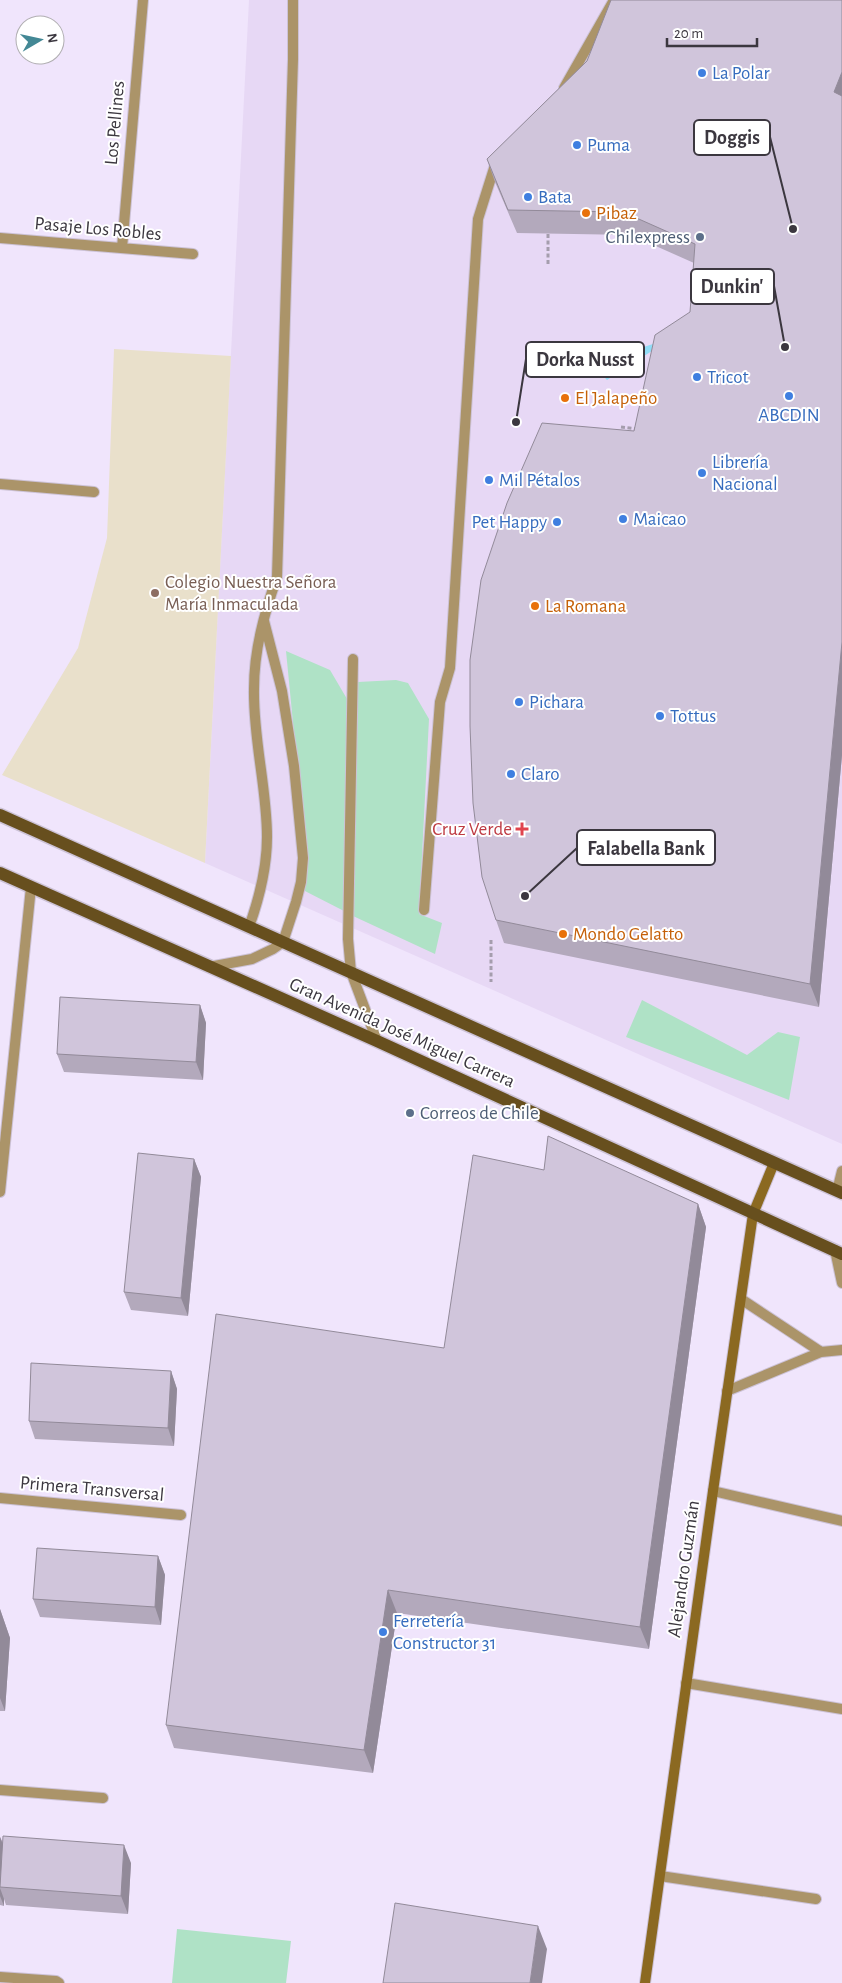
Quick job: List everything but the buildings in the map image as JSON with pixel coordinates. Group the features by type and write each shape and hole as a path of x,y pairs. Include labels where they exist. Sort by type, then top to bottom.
{"main road":[{"name":"Gran Avenida José Miguel Carrera","path":"0,815 840,1192"},
{"name":"Gran Avenida José Miguel Carrera","path":"0,873 838,1252"}],"street":[{"name":"Los Pellines","path":"122,248 143,0"},
{"path":"249,927 259,898 267,838 254,714 254,688 256,654 263,617 277,577 293,59 293,0"},
{"path":"557,95 564,89 614,0"},
{"path":"424,910 440,702 450,668 478,219 499,152"},
{"name":"Pasaje Los Robles","path":"0,238 192,254"},
{"path":"0,484 94,492"},
{"path":"209,967 252,959 273,950 283,942 296,902 303,858 294,766 282,691 263,617"},
{"path":"353,659 348,939 352,972 377,1042"},
{"path":"0,1192 31,887"},
{"name":"Alejandro Guzmán","path":"646,1983 712,1491 753,1214 774,1163"},
{"path":"840,1192 842,1171"},
{"path":"838,1252 842,1283"},
{"path":"740,1299 821,1352"},
{"path":"727,1391 821,1352 842,1350"},
{"path":"712,1491 842,1521"},
{"name":"Primera Transversal","path":"0,1498 181,1515"},
{"path":"686,1683 842,1709"},
{"path":"0,1790 103,1798"},
{"path":"660,1876 816,1898"},
{"path":"0,1977 56,1981 59,1983"}],"path":[{"path":"548,234 548,264"},
{"path":"621,428 648,430"},
{"path":"491,940 491,982"}],"shaded area":[{"path":"249,0 842,0 842,1144 205,863"},
{"name":"Colegio Nuestra Señora María Inmaculada","path":"114,349 231,356 205,863 2,775 78,648 107,538"}],"green space":[{"path":"286,651 330,670 350,704 344,911 301,889 298,774"},
{"path":"396,680 408,683 429,719 419,914 442,923 435,954 353,916 358,682"},
{"path":"642,1000 747,1055 778,1032 800,1037 789,1100 626,1037"},
{"path":"177,1929 291,1941 286,1983 172,1983"}],"water":[{"path":"656,343 658,347 607,380 592,364"}],"place":[{"name":"La Polar","path":"702,73"},
{"name":"Puma","path":"577,145"},
{"name":"Bata","path":"528,197"},
{"name":"Pibaz","path":"586,213"},
{"name":"Doggis","path":"793,229"},
{"name":"Chilexpress","path":"700,237"},
{"name":"Dunkin'","path":"785,347"},
{"name":"Tricot","path":"697,377"},
{"name":"ABCDIN","path":"789,396"},
{"name":"El Jalapeño","path":"565,398"},
{"name":"Dorka Nusst","path":"516,422"},
{"name":"Librería Nacional","path":"702,473"},
{"name":"Mil Pétalos","path":"489,480"},
{"name":"Maicao","path":"623,519"},
{"name":"Pet Happy","path":"557,522"},
{"name":"Colegio Nuestra Señora María Inmaculada","path":"155,593"},
{"name":"La Romana","path":"535,606"},
{"name":"Pichara","path":"519,702"},
{"name":"Tottus","path":"660,716"},
{"name":"Claro","path":"511,774"},
{"name":"Cruz Verde","path":"522,829"},
{"name":"Falabella Bank","path":"525,896"},
{"name":"Mondo Gelatto","path":"563,934"},
{"name":"Correos de Chile","path":"410,1113"},
{"name":"Ferretería Constructor 31","path":"383,1632"}]}
